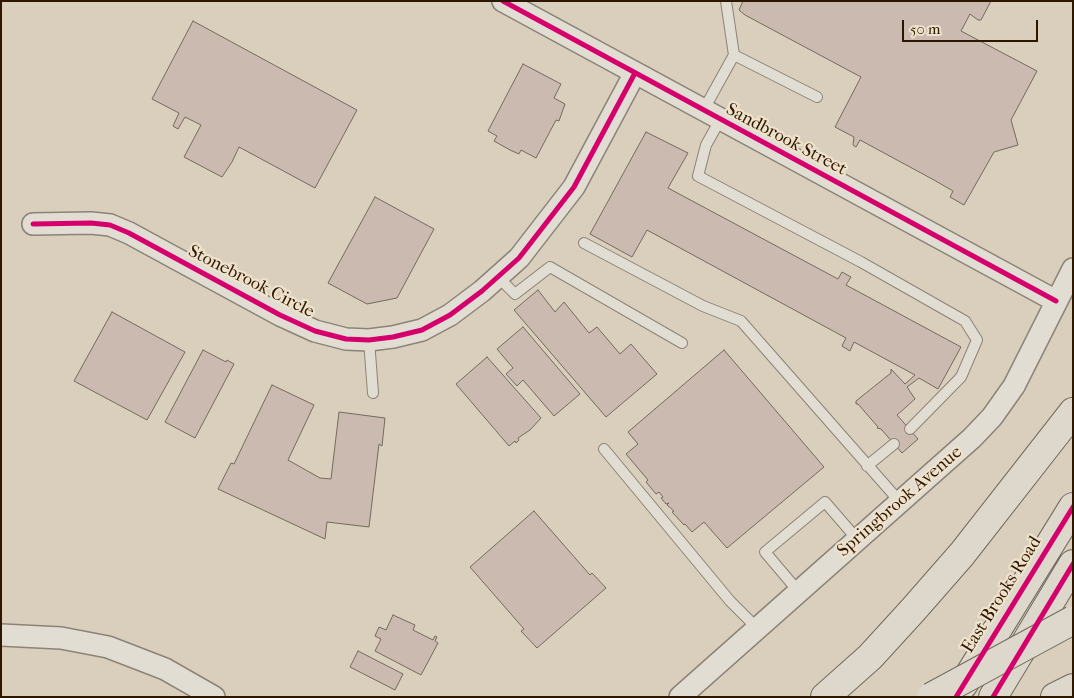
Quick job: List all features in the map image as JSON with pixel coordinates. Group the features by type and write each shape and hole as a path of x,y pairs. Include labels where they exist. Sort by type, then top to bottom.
{"main road":[{"path":"825,697 870,657 962,554 1073,412"},
{"name":"East Brooks Road","path":"956,697 1073,508"},
{"path":"993,697 1073,564"},
{"path":"931,697 1073,620"}],"street":[{"name":"Sandbrook Street","path":"503,1 1056,301"},
{"name":"Stonebrook Circle","path":"33,224 91,223 120,229 280,315 316,331 346,339 368,340 393,337 422,330 450,316 519,258 574,188 635,73"},
{"name":"Springbrook Avenue","path":"680,697 972,438 1004,402 1073,269"},
{"path":"1,635 61,638 108,647 156,665 214,697"}],"lane":[{"path":"726,1 734,55 711,115 698,176 827,244 964,321 977,340 961,377 910,430"},
{"path":"734,55 817,97"},
{"path":"584,243 703,306 741,321 900,502"},
{"path":"498,277 515,294 550,266 682,343"},
{"path":"368,340 373,393"},
{"path":"868,466 894,444"},
{"path":"604,449 730,601 756,628"},
{"path":"798,591 765,552 826,502 858,539"}],"building":[{"path":"743,1 991,1 981,20 970,14 961,31 1037,71 1011,120 1018,145 994,152 964,205 950,197 953,191 860,140 856,147 853,145 854,137 835,127 861,77 745,15 739,10"},
{"path":"193,21 357,110 315,188 239,147 222,177 184,157 201,125 185,117 178,129 173,126 179,113 152,99"},
{"path":"523,64 561,84 554,98 565,104 559,121 556,120 536,158 521,150 519,154 494,141 497,136 488,131"},
{"path":"646,132 688,153 668,188 838,279 842,272 851,277 846,285 961,347 938,389 919,378 907,387 915,399 897,415 918,439 902,453 881,429 877,428 858,404 856,404 856,401 891,373 891,369 905,384 915,375 854,342 850,351 842,346 846,338 647,230 632,257 590,234"},
{"path":"375,197 434,229 397,298 367,304 328,283"},
{"path":"538,290 555,312 564,302 589,333 597,327 620,354 631,344 657,374 606,417 514,310"},
{"path":"112,312 185,352 147,420 74,381"},
{"path":"523,327 580,394 554,416 523,380 517,386 506,374 513,368 497,349"},
{"path":"203,350 234,364 195,438 165,422"},
{"path":"724,350 824,467 727,548 704,522 692,532 684,525 667,505 669,503 666,504 659,492 656,494 646,482 648,480 626,454 638,444 628,432"},
{"path":"487,357 541,418 530,430 518,438 519,440 516,443 515,441 509,446 456,384"},
{"path":"272,385 314,405 288,460 320,478 331,479 339,412 385,418 382,446 379,444 369,527 327,522 325,539 218,489 231,463 234,464"},
{"path":"534,511 590,575 592,573 606,588 537,648 521,631 524,629 470,567"},
{"path":"393,615 415,625 413,630 433,640 435,636 437,637 435,641 438,643 421,675 375,651 381,639 375,636 379,627 386,630"},
{"path":"358,651 403,674 395,690 350,667"}],"cycle path":[{"path":"503,1 1056,301"},
{"path":"33,224 91,223 110,225 129,233 280,315 315,331 346,339 369,340 393,337 422,330 450,315 482,291 519,258 574,187 635,73"},
{"path":"956,697 1073,507"},
{"path":"993,697 1073,564"}]}
